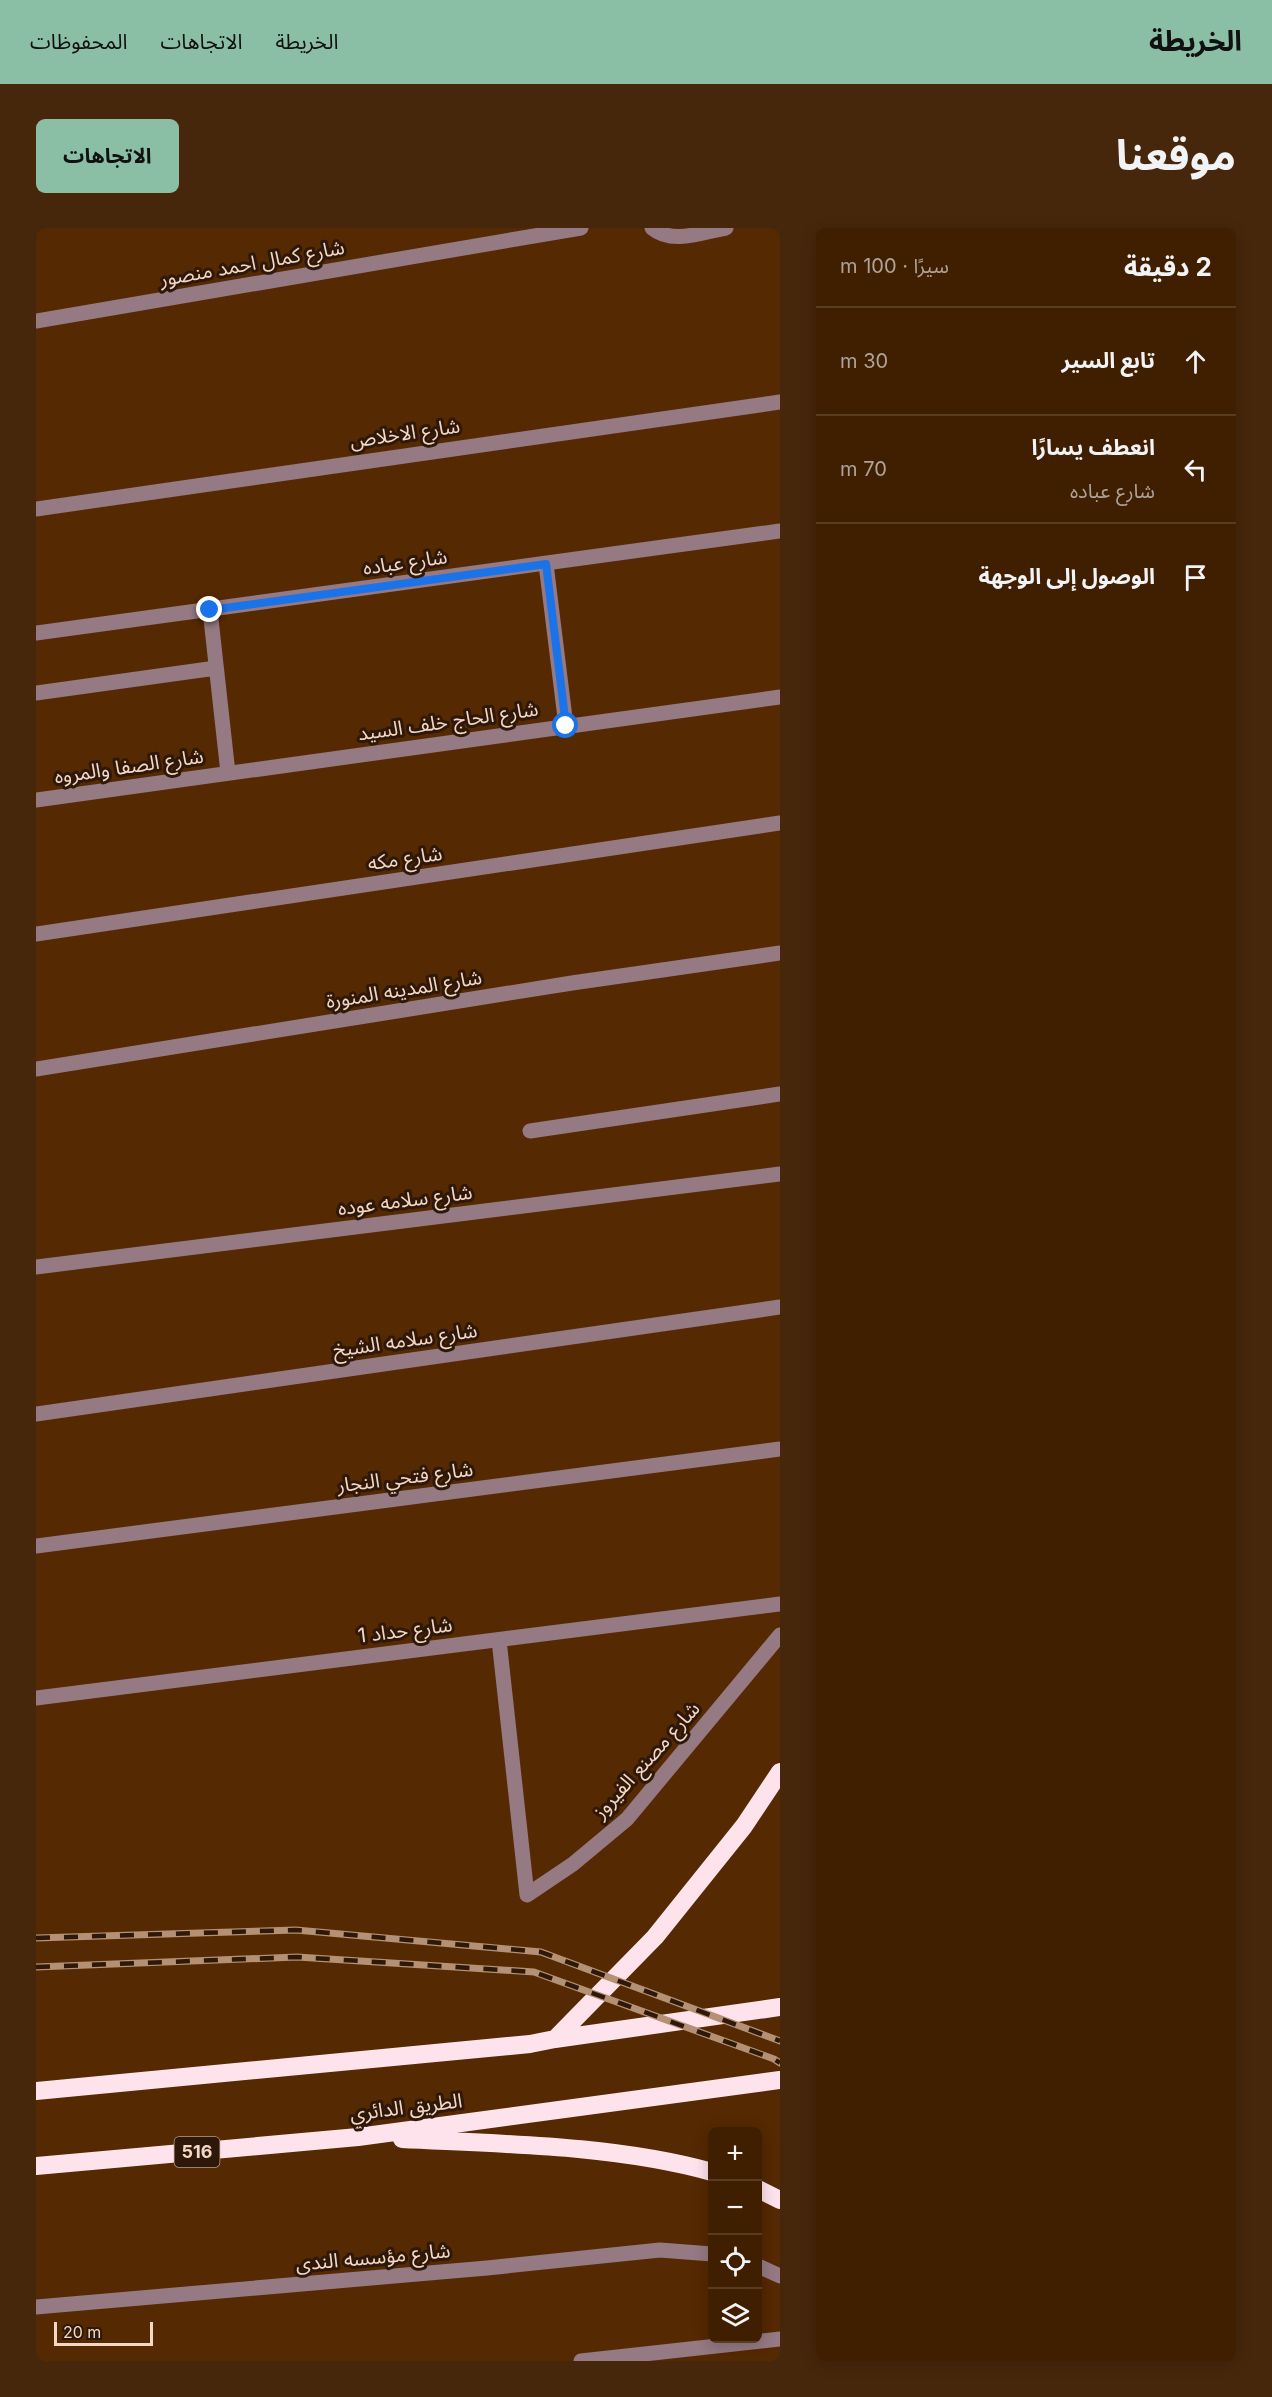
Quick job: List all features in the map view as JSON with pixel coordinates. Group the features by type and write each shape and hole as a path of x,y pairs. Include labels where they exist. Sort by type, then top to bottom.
{"highway":[{"path":"555,2039 655,1937 744,1826 780,1772"},
{"path":"36,2091 530,2044 780,2007"},
{"name":"الطريق الدائري","path":"36,2166 358,2137 780,2080"},
{"path":"358,2137 564,2148 665,2161 708,2171"},
{"path":"762,2191 780,2200"}],"street":[{"name":"شارع كمال احمد منصور","path":"36,321 581,228"},
{"path":"652,228 666,232 726,228"},
{"name":"شارع الاخلاص","path":"36,509 780,402"},
{"name":"شارع عباده","path":"36,633 780,531"},
{"path":"546,564 566,726"},
{"path":"210,610 228,773"},
{"path":"36,693 216,668"},
{"name":"شارع الحاج خلف السيد","path":"228,773 780,697"},
{"name":"شارع الصفا والمروه","path":"36,800 228,773"},
{"name":"شارع مكه","path":"36,934 780,823"},
{"name":"شارع المدينه المنورة","path":"36,1069 572,983 780,953"},
{"path":"530,1131 780,1094"},
{"name":"شارع سلامه عوده","path":"36,1267 780,1174"},
{"name":"شارع سلامه الشيخ","path":"36,1414 780,1307"},
{"name":"شارع فتحي النجار","path":"36,1546 780,1449"},
{"name":"شارع حداد 1","path":"36,1698 780,1604"},
{"name":"شارع مصنع الفيروز","path":"499,1640 527,1895 573,1864 627,1819 780,1635"},
{"name":"شارع مؤسسه الندى","path":"36,2307 499,2267 660,2250 708,2254"},
{"path":"762,2268 780,2276"},
{"path":"581,2361 780,2339"}],"railway":[{"path":"36,1938 296,1930 541,1952 780,2041"},
{"path":"36,1967 297,1957 534,1972 780,2063"}],"route":[{"path":"210,610 546,564 566,726"}]}
